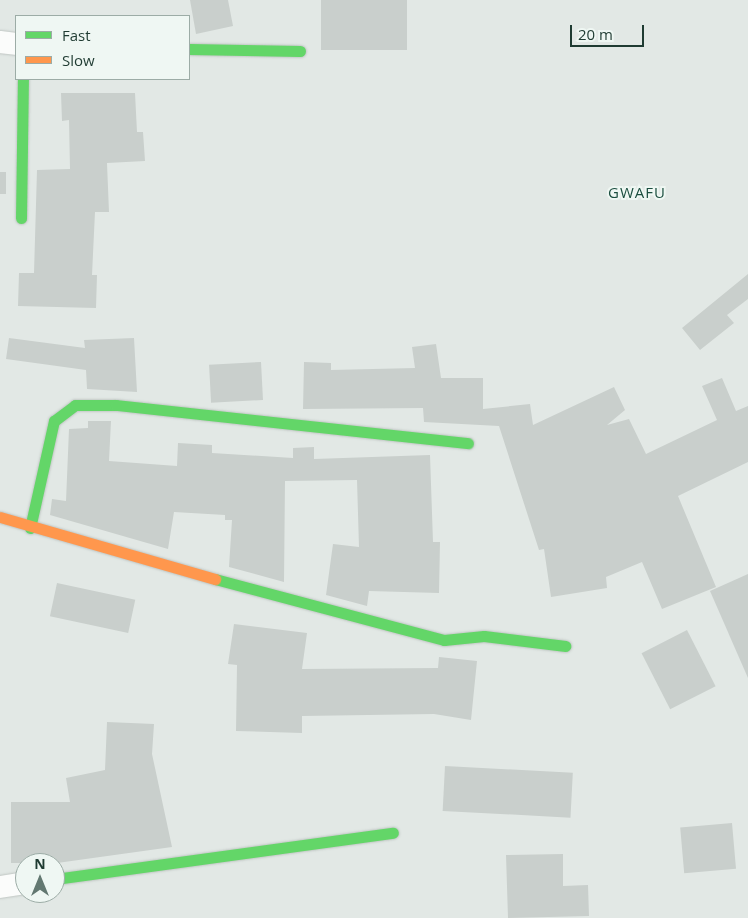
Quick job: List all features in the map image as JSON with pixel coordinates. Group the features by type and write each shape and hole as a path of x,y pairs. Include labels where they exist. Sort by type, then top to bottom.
{"street":[{"path":"0,42 15,44"},
{"path":"190,49 300,51"},
{"path":"21,218 23,80"},
{"path":"30,528 54,421 75,405 468,443"},
{"path":"0,517 30,528 214,581 444,640 484,636 565,646"},
{"path":"65,878 393,833"},
{"path":"0,887 15,885"}],"building":[{"path":"190,0 228,0 233,26 196,34"},
{"path":"321,0 407,0 407,50 321,50"},
{"path":"61,93 135,93 137,132 143,132 145,161 107,163 109,212 95,212 92,275 97,275 96,308 18,306 19,273 34,273 37,170 70,169 69,120 62,121"},
{"path":"0,172 6,172 6,194 0,194"},
{"path":"748,274 748,299 727,315 734,323 700,350 682,328"},
{"path":"9,338 85,348 84,340 134,338 137,392 87,389 86,370 6,359"},
{"path":"436,344 441,378 483,378 483,409 530,404 533,425 614,387 625,410 607,425 629,419 646,454 717,420 702,386 722,378 736,411 748,406 748,462 678,496 716,587 662,609 642,562 606,577 607,588 551,597 544,549 539,550 499,426 424,422 423,408 303,409 304,362 331,363 331,370 415,368 412,347"},
{"path":"261,362 263,400 211,403 209,365"},
{"path":"88,421 111,421 109,461 177,466 178,443 212,445 212,453 293,458 293,448 314,447 314,459 430,455 433,542 440,542 439,593 369,591 367,606 326,595 333,544 359,547 357,480 285,481 284,582 229,567 232,520 225,520 225,515 174,512 168,549 50,515 52,499 66,501 69,429 88,428"},
{"path":"748,574 748,678 710,591"},
{"path":"57,583 135,600 128,633 50,616"},
{"path":"234,624 307,633 302,669 438,668 439,657 477,661 471,720 434,714 302,716 302,733 236,731 237,665 228,664"},
{"path":"687,630 716,686 670,709 642,653"},
{"path":"107,722 154,724 152,754 172,847 65,862 65,853 15,853 15,863 11,863 11,802 70,802 66,778 105,770"},
{"path":"445,766 573,773 570,818 443,811"},
{"path":"732,823 736,869 684,873 680,828"},
{"path":"563,854 563,886 588,885 589,916 508,918 506,855"}],"traffic: fast":[{"path":"190,49 300,51"},
{"path":"21,218 23,80"},
{"path":"30,528 54,421 75,405 116,405 468,443"},
{"path":"215,579 444,640 484,636 565,646"},
{"path":"65,878 393,833"}],"traffic: slow":[{"path":"0,517 215,579"}],"district":[{"name":"GWAFU","path":"637,193"}]}
